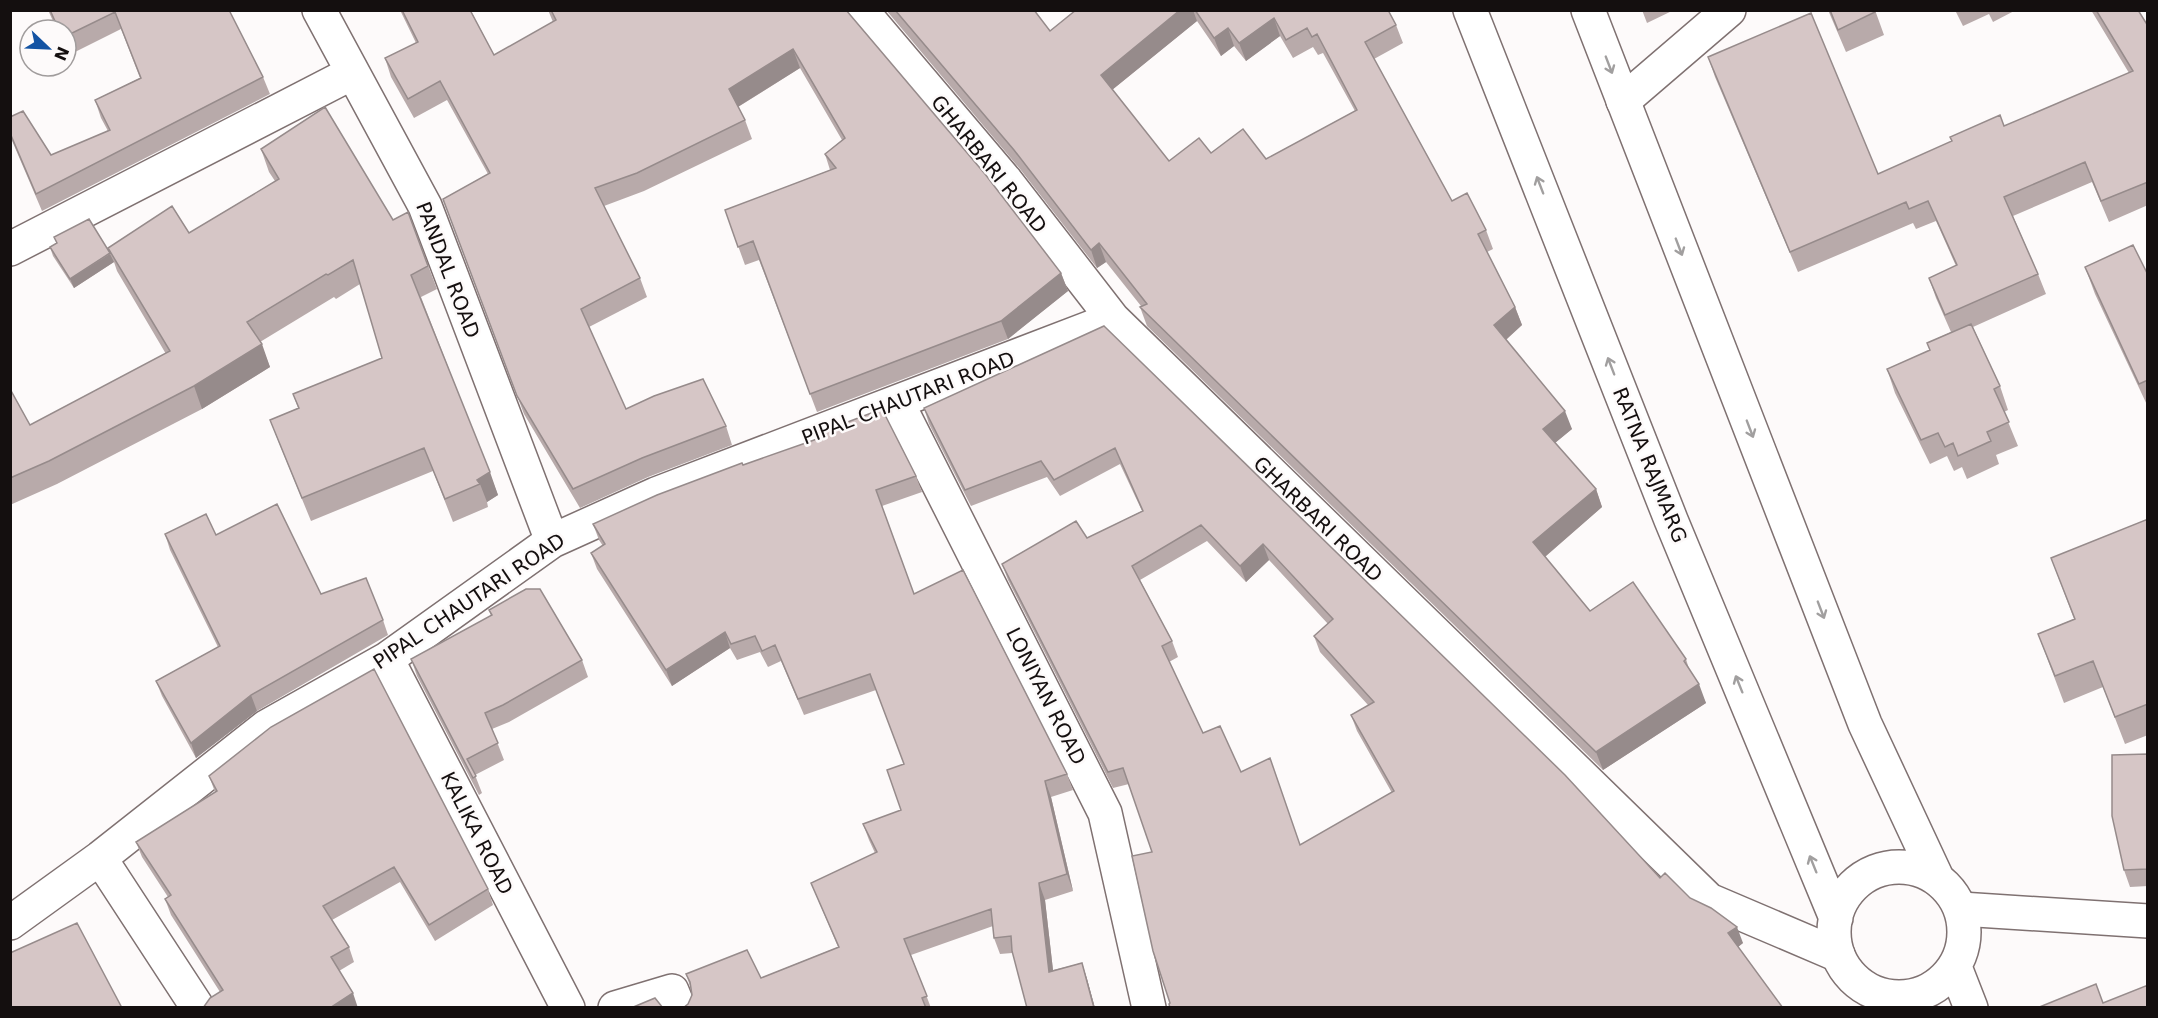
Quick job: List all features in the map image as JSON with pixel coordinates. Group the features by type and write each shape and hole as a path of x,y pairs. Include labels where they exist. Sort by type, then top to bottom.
{"main road":[{"name":"PANDAL ROAD","path":"319,10 425,206 552,542"},
{"name":"GHARBARI ROAD","path":"861,10 1006,181 1113,319 1709,900 1838,955"},
{"name":"RATNA RAJMARG","path":"1470,10 1671,520 1836,918"},
{"path":"1588,10 1865,724 1937,878 1951,892 1961,909 2148,921"},
{"path":"1623,101 1729,10"},
{"path":"10,249 352,73"},
{"name":"PIPAL CHAUTARI ROAD","path":"10,923 100,858 266,728 387,659 552,542 656,494 1113,319"},
{"name":"LONIYAN ROAD","path":"897,402 1105,813 1149,1008"},
{"name":"KALIKA ROAD","path":"387,659 568,1008"},
{"path":"100,858 198,1008"},
{"name":"RATNA RAJMARG","path":"1937,878 1917,869 1896,867 1876,871 1857,882 1843,898 1836,918 1834,938 1838,955 1847,973 1864,997 1880,995 1901,998 1922,994 1941,983 1955,967 1962,949 1965,929 1961,909"},
{"path":"1955,967 1971,1008"},
{"path":"615,1008 672,992 679,1008"}],"building":[{"path":"50,10 229,10 263,77 36,194 10,133 10,117 23,111 51,155 110,130 95,100 141,78 115,12 78,30 78,18 54,18"},
{"path":"402,10 470,10 494,55 556,20 551,10 846,10 985,174 1061,273 1001,321 810,394 753,241 738,247 725,210 836,168 825,154 845,138 793,49 729,89 745,120 637,173 595,188 640,278 581,309 626,409 654,396 703,379 726,426 642,458 573,489 517,396 443,199 490,173 440,81 408,99 385,58 418,42"},
{"path":"895,10 1034,10 1050,31 1076,10 1180,10 1101,75 1169,161 1199,138 1211,153 1243,129 1266,159 1357,110 1317,34 1312,37 1307,28 1286,40 1274,18 1239,43 1228,28 1214,38 1195,10 1388,10 1396,25 1365,42 1452,201 1467,193 1486,230 1478,234 1515,307 1494,325 1565,411 1543,429 1596,489 1533,542 1590,611 1633,582 1686,659 1684,661 1699,684 1596,752 1140,307 1147,304 1099,243 1091,250 1014,150"},
{"path":"1830,10 1875,10 1875,12 1838,30"},
{"path":"2096,10 2138,10 2148,26 2148,182 2101,201 2085,162 2004,197 2038,274 1945,315 1929,278 1957,265 1928,201 1909,209 1906,202 1790,252 1708,57 1811,13 1878,174 1952,141 1950,137 2000,115 2004,126 2133,71"},
{"path":"325,107 393,220 408,212 428,266 411,275 490,472 477,480 480,484 445,499 424,448 302,498 270,420 299,408 293,394 382,358 353,260 247,322 262,344 194,386 49,461 10,478 10,389 30,425 170,351 108,248 172,206 189,233 279,179 261,149"},
{"path":"89,219 110,253 70,279 50,247 57,243 54,237"},
{"path":"2133,245 2148,275 2148,380 2139,384 2085,267"},
{"path":"1971,324 2000,386 1994,389 2009,422 1987,432 1991,441 1958,456 1953,443 1945,447 1938,433 1921,440 1887,369 1930,350 1927,343"},
{"path":"1104,326 1565,775 1660,878 1665,873 1690,898 1711,908 1737,927 1728,933 1783,1008 1170,1008 1153,951 1132,856 1152,852 1123,768 1108,772 1002,564 1076,521 1087,538 1143,511 1115,448 1054,480 1041,461 965,490 924,408","holes":["1201,525 1240,566 1263,544 1333,619 1314,636 1374,702 1351,715 1394,791 1300,845 1270,758 1241,772 1220,726 1203,733 1162,646 1172,641 1132,566"]},
{"path":"882,409 916,476 876,490 914,594 963,570 1067,774 1045,781 1067,874 1039,883 1049,972 1082,963 1094,1008 1027,1008 1012,951 1011,936 994,938 991,909 904,939 927,996 922,998 926,1008 683,1008 688,1004 692,995 686,974 747,950 761,978 839,947 811,883 877,852 863,824 901,810 887,770 904,764 870,674 798,699 775,645 762,651 755,636 731,644 725,632 666,670 591,553 605,544 593,524 657,495 742,463 743,465 817,439 826,435 824,431"},
{"path":"277,504 321,594 366,578 383,620 251,695 191,743 156,681 220,646 165,534 206,514 216,535"},
{"path":"2148,519 2148,704 2115,717 2093,661 2055,676 2038,634 2075,619 2051,558"},
{"path":"526,589 540,589 582,660 485,713 498,743 467,759 476,776 473,778 411,659 492,615 489,610"},
{"path":"374,669 488,889 429,925 394,867 323,906 349,947 331,957 353,993 330,1008 203,1008 210,998 223,990 165,899 171,895 136,842 217,791 209,776 271,727"},
{"path":"2148,754 2148,869 2124,870 2112,816 2112,755"},
{"path":"77,923 122,1008 10,1008 10,953"},
{"path":"2096,984 2103,1003 2148,985 2148,1008 2037,1008"},
{"path":"655,998 663,1008 631,1008"}]}
